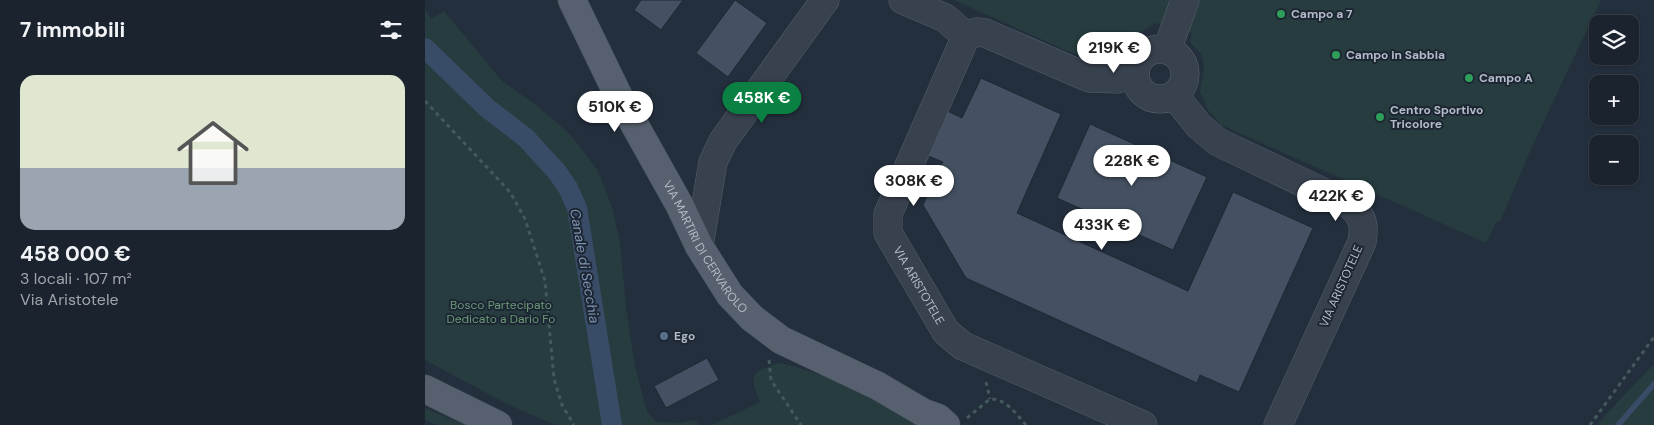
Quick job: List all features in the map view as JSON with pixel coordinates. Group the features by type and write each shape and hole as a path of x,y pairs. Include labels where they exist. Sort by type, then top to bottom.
{"main road":[{"name":"VIA MARTIRI DI CERVAROLO","path":"572,0 618,95 680,206 699,246 730,295 752,318 781,340 878,386 941,421"},
{"path":"425,389 498,425"}],"street":[{"path":"699,246 713,162 723,141 825,0"},
{"path":"903,0 945,18 966,36 977,32 985,33 1089,78 1117,79 1135,74"},
{"path":"1167,50 1185,0"},
{"name":"VIA ARISTOTELE","path":"966,36 888,214 888,233 946,332 952,338 963,346 1143,425"},
{"path":"1159,49 1167,50 1180,59 1185,74 1180,89 1174,95 1159,99 1145,94 1139,89 1135,74 1136,66 1145,54 1159,49"},
{"name":"VIA ARISTOTELE","path":"1174,95 1199,126 1218,142 1350,204 1360,214 1363,221 1362,242 1278,425"}],"path":[{"path":"425,101 510,192 525,219 545,281 554,379 562,406 575,425"},
{"path":"1590,425 1654,337"},
{"path":"781,340 769,356 768,368 771,380 801,425"},
{"path":"941,421 989,399 999,399 1009,406 1026,425"}],"green space":[{"name":"Centro Sportivo Tricolore","path":"954,0 1601,0 1594,15 1589,15 1589,26 1530,151 1500,222 1497,221 1486,243 1221,125 1208,110 1200,92 1204,66 1201,54 1190,42 1192,33 1156,23 1128,39 1115,54 1100,63 1065,50"},
{"name":"Bosco Partecipato Dedicato a Dario Fo","path":"425,9 431,19 444,11 502,81 536,105 570,134 598,171 613,210 620,242 626,307 635,366 647,412 657,422 680,423 695,420 699,425 555,425 509,405 425,360"},
{"path":"780,363 853,388 891,407 920,425 712,425 760,402 754,385 755,375 758,371"},
{"path":"1654,364 1654,425 1596,425"},
{"path":"425,408 465,425 436,425 425,420"}],"building":[{"path":"641,0 683,0 661,30 634,10"},
{"path":"735,0 767,23 728,77 696,53"},
{"path":"981,78 1061,114 1017,213 1188,291 1233,192 1313,228 1239,392 1200,375 1197,383 966,278 923,205 943,162 921,153 941,108 962,118"},
{"path":"1090,124 1207,177 1173,250 1057,198"},
{"path":"707,358 719,380 666,408 654,386"}],"waterway":[{"name":"Canale di Secchia","path":"425,48 487,108 526,138 557,172 568,188 577,208 612,425"},
{"path":"1618,425 1654,384"}],"place":[{"name":"Campo a 7","path":"1281,14"},
{"name":"Campo in Sabbia","path":"1336,55"},
{"name":"Campo A","path":"1469,78"},
{"name":"Centro Sportivo Tricolore","path":"1380,117"},
{"name":"Ego","path":"664,336"}]}
